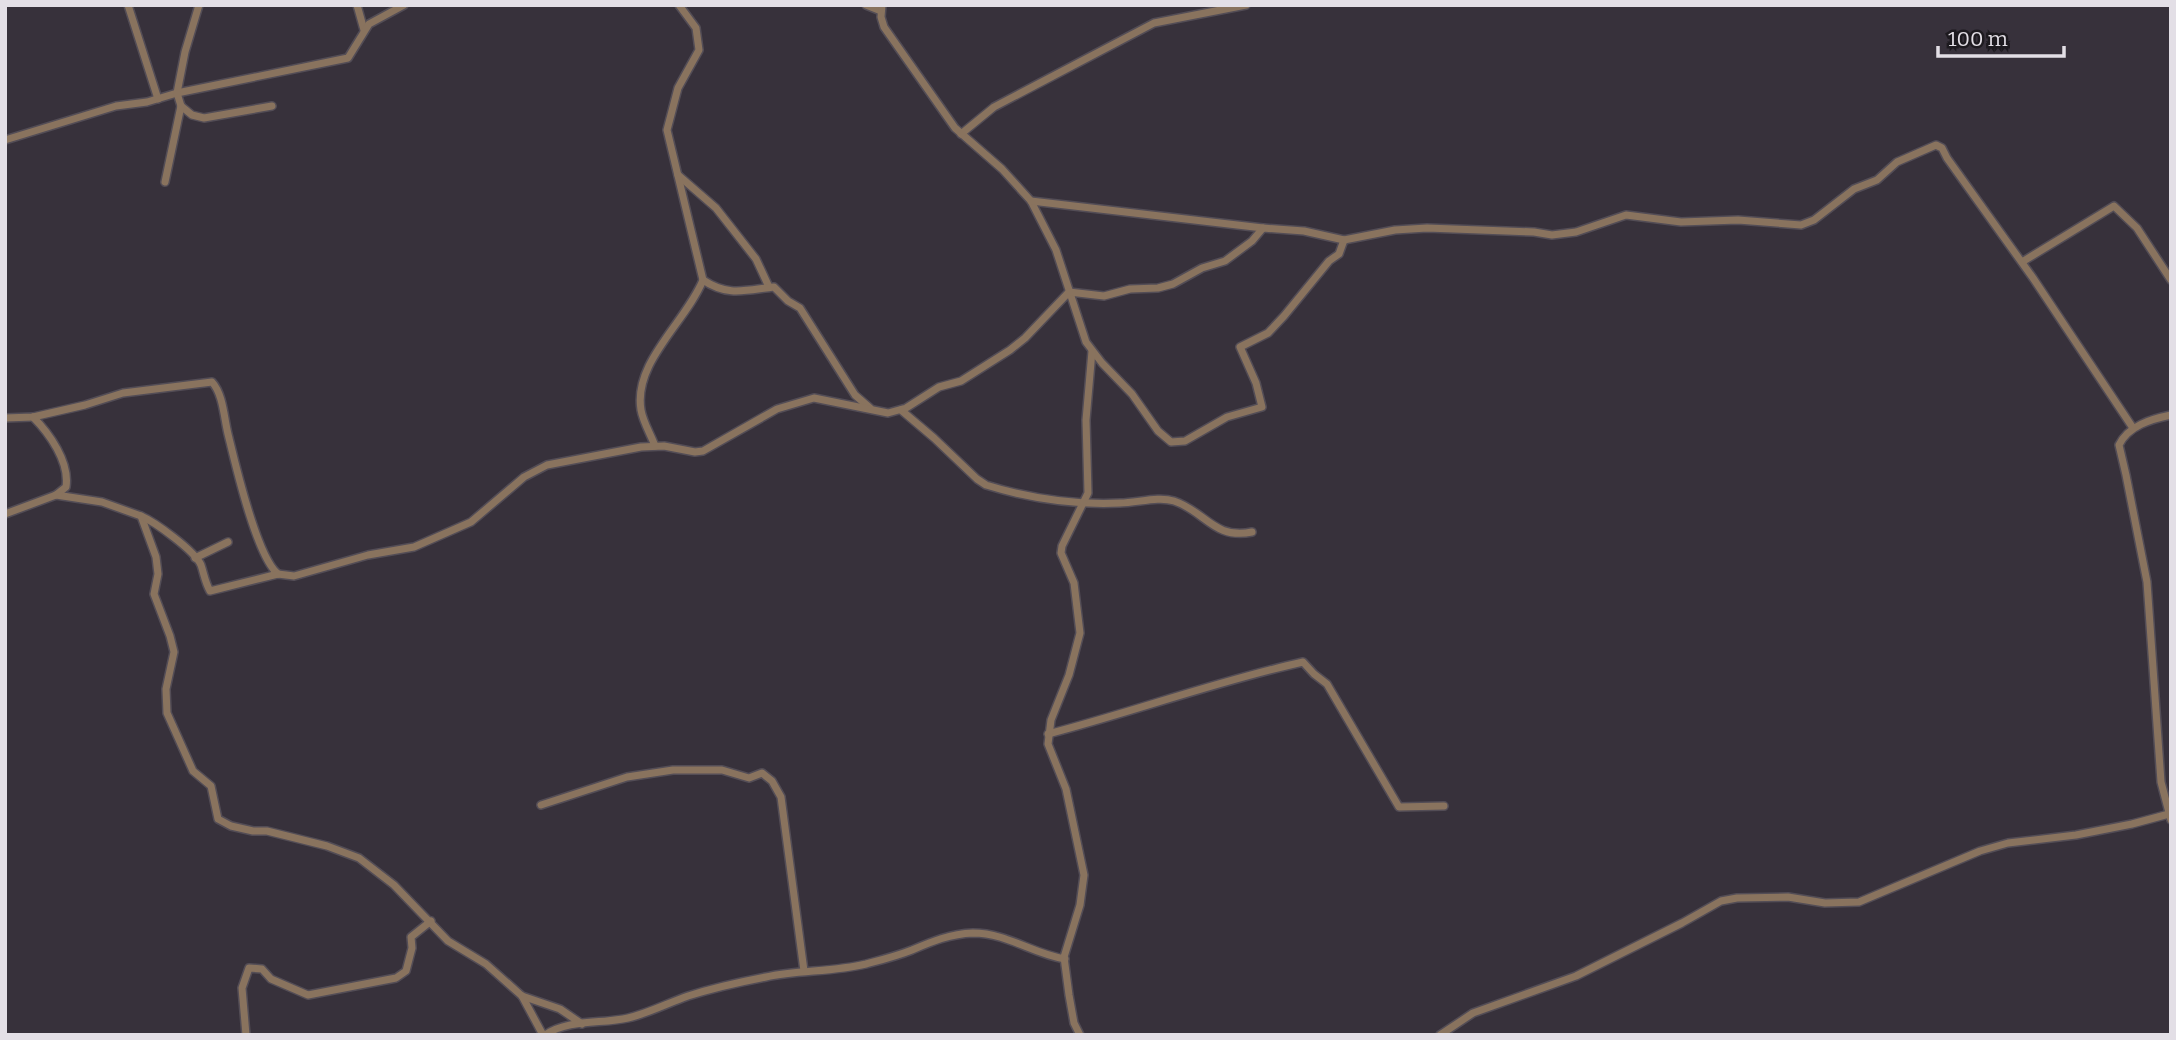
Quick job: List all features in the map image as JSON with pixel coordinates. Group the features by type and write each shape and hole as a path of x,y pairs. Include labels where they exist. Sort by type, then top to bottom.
{"street":[{"path":"128,5 158,99"},
{"path":"165,182 181,106 177,93 185,52 199,5"},
{"path":"357,5 364,30"},
{"path":"5,141 104,109 348,58 364,30 378,18 404,5"},
{"path":"679,5 696,28 699,50 678,88 669,118 668,140 704,280 716,289 727,292 774,287 800,308 855,395 871,408"},
{"path":"866,5 882,8 884,27 961,134 1002,169 1031,201 1056,250 1081,331 1092,351 1132,394 1164,438 1171,442 1185,441 1227,417 1262,407 1256,383 1240,347 1268,333 1329,261 1339,254 1344,240"},
{"path":"961,134 995,107 1154,23 1246,5"},
{"path":"181,106 192,115 204,118 272,106"},
{"path":"1031,201 1304,231 1344,240 1395,230 1427,228 1552,235 1576,232 1626,215 1681,222 1738,220 1801,225 1814,220 1854,189 1877,180 1897,162 1936,145 1942,148 1947,159 2022,262 2133,428"},
{"path":"677,174 716,208 756,259 769,287"},
{"path":"2022,262 2114,206 2137,228 2171,280"},
{"path":"1069,292 1104,296 1130,289 1158,288 1173,284 1202,268 1225,261 1252,241 1264,228"},
{"path":"655,446 642,413 640,396 643,377 704,280"},
{"path":"56,495 102,502 141,516 162,529 201,564 203,579 210,591 278,574 294,576 368,555 414,547 479,517 513,486 536,470 612,451 655,446 704,451 778,410 814,398 888,413 901,411 929,391 961,381 1010,349 1025,338 1069,292"},
{"path":"1080,1035 1074,1023 1065,959 1080,905 1084,875 1066,789 1048,744 1048,734 1054,710 1069,675 1080,632 1074,583 1061,553 1088,493 1086,419 1092,351"},
{"path":"5,418 33,417 123,393 212,382 219,393 256,533 268,562 278,574"},
{"path":"901,411 934,438 977,480 986,485 1084,502 1172,500 1220,530 1241,534 1252,532"},
{"path":"1440,1035 1473,1013 1576,976 1721,901 1788,897 1825,902 1859,902 1980,851 2008,843 2076,835 2170,814 2161,782 2147,582 2119,445 2133,428 2154,418 2171,415"},
{"path":"5,514 56,495 66,487 65,471 52,441 33,417"},
{"path":"141,516 156,557 158,574 153,594 174,652 166,689 167,713 193,771 211,786 218,819 230,826 267,831 327,846 359,858 394,885 448,941 486,964 522,996 544,1035 561,1027 624,1019 698,994 766,977 844,969 896,955 947,936 973,933 992,935 1015,941 1051,957 1065,959"},
{"path":"195,558 228,542"},
{"path":"1048,734 1303,662 1327,684 1399,807 1444,806"},
{"path":"541,805 627,777 673,770 722,770 748,778 762,773 772,781 781,797 804,971"},
{"path":"246,1035 242,988 249,968 262,969 271,979 308,995 396,978 406,971 412,947 411,937 431,921"},
{"path":"522,996 560,1009 582,1024"}]}
